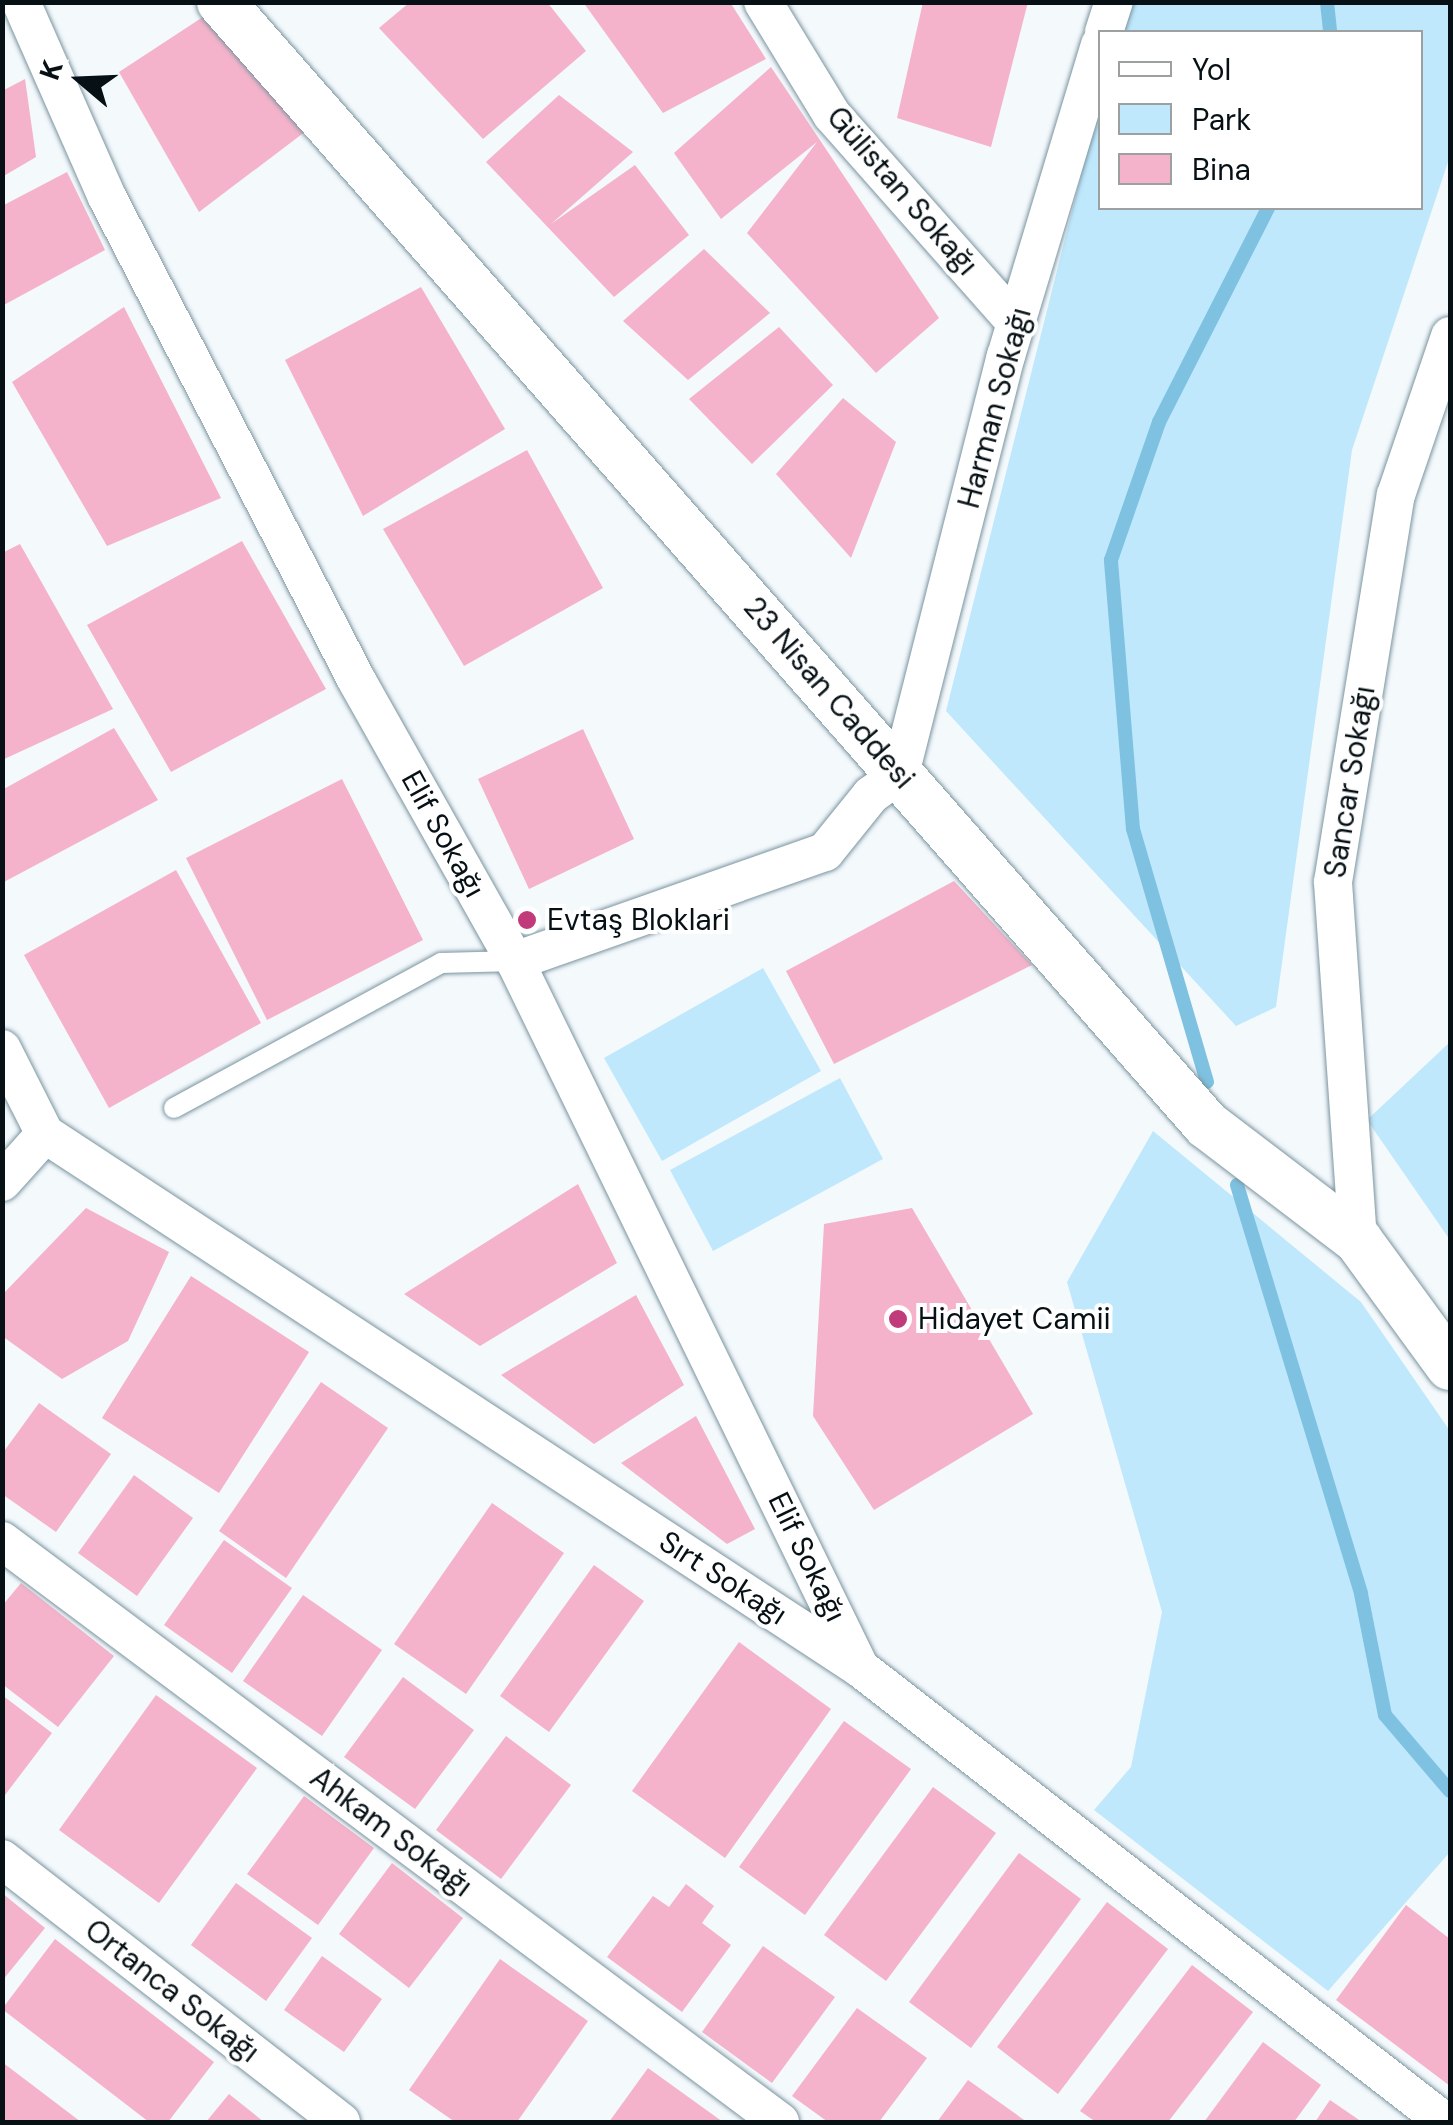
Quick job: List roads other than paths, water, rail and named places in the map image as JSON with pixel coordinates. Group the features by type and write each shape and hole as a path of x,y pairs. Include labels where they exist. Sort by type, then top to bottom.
{"street":[{"name":"Elif Sokağı","path":"21,2 107,197 357,681 515,961 860,1668"},
{"name":"23 Nisan Caddesi","path":"221,2 1207,1126 1358,1240 1450,1366"},
{"name":"Gülistan Sokağı","path":"763,2 832,116 1016,323"},
{"path":"1105,30 1114,2"},
{"name":"Harman Sokağı","path":"900,774 1016,323 1098,52"},
{"name":"Sancar Sokağı","path":"1358,1240 1333,882 1396,495 1450,336"},
{"path":"515,961 825,852 871,794 900,774"},
{"name":"Sırt Sokağı","path":"2,1049 46,1134 860,1668 1445,2122"},
{"path":"2,1182 46,1134"},
{"name":"Ahkam Sokağı","path":"2,1541 780,2122"},
{"name":"Ortanca Sokağı","path":"2,1859 341,2122"}],"lane":[{"path":"174,1108 441,963 515,961"}],"waterway":[{"path":"1327,2 1330,30"},
{"path":"1207,1082 1133,829 1111,560 1159,422 1267,210"},
{"path":"1237,1185 1361,1594 1385,1715 1450,1791"}],"place":[{"name":"Evtaş Bloklari","path":"527,920"},
{"name":"Hidayet Camii","path":"898,1319"}]}
